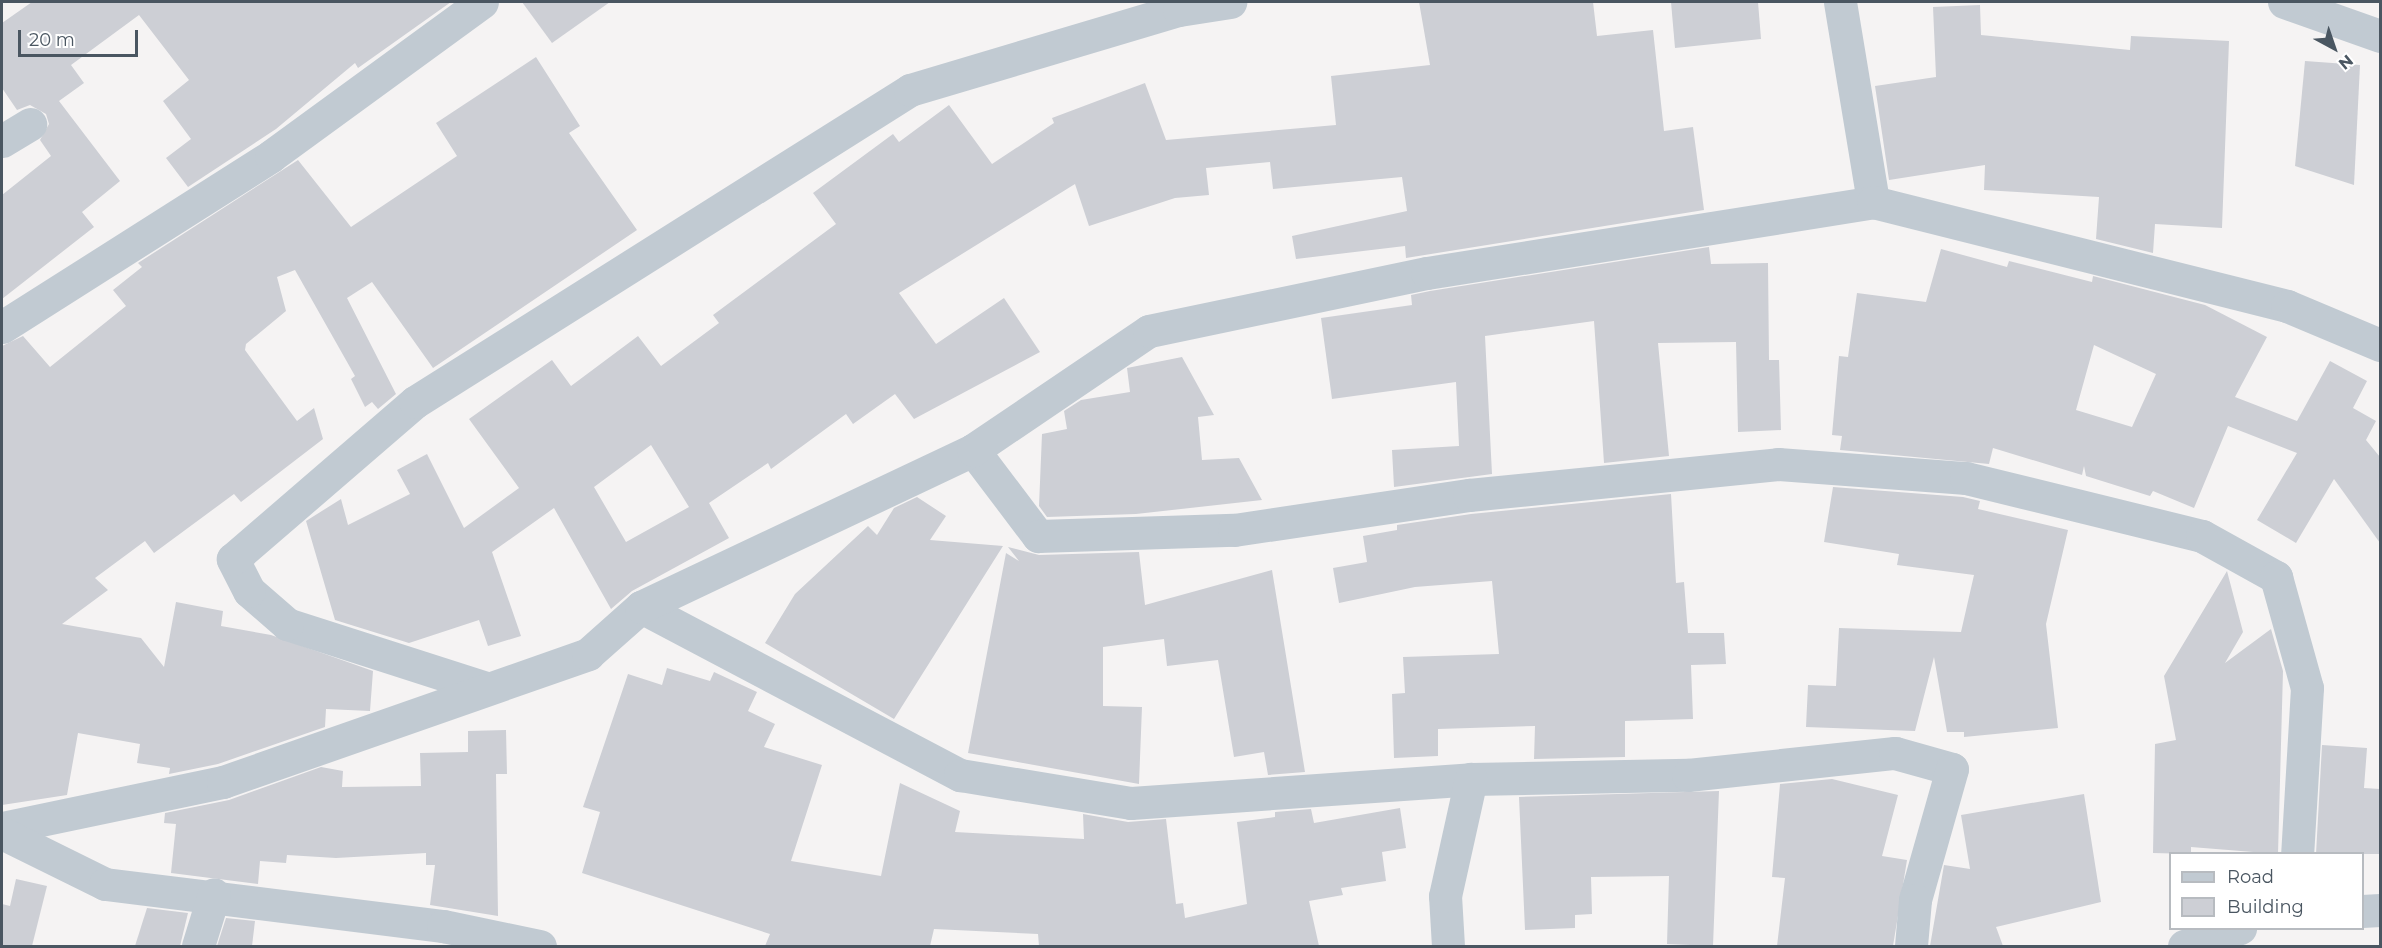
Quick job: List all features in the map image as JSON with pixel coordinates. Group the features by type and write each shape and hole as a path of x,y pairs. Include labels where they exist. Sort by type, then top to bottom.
{"street":[{"path":"2,327 272,156 482,2"},
{"path":"486,688 287,624 249,591 233,559 415,402 910,90 1179,10 1230,2"},
{"path":"1840,2 1873,202"},
{"path":"2284,2 2380,36"},
{"path":"2,141 30,124"},
{"path":"2,828 223,782 588,654 641,607 973,450 1149,331 1427,273 1873,202 2287,306 2380,345"},
{"path":"973,450 1038,536 1234,530 1469,495 1778,464 1966,478 2202,536 2276,577 2307,688 2297,852"},
{"path":"641,607 960,776 1131,803 1471,779 1688,775 1895,753 1952,769 1915,900 1911,946"},
{"path":"1448,946 1445,896 1471,779"},
{"path":"2,833 105,884 214,894 440,936 540,946"},
{"path":"198,946 214,894"},
{"path":"2364,910 2380,910"},
{"path":"2184,946 2234,930"}],"building":[{"path":"32,2 451,2 358,68 355,63 276,129 188,187 166,158 191,139 163,101 189,80 139,15 71,65 84,83 59,101 120,181 82,212 94,227 2,299 2,195 51,156 40,140 49,124 46,114 30,105 17,110 2,88 2,23"},
{"path":"522,2 610,2 552,43"},
{"path":"1419,2 1593,2 1597,36 1653,30 1664,131 1693,127 1704,210 1406,258 1405,246 1296,259 1292,236 1407,211 1402,177 1273,189 1270,162 1206,168 1209,195 1175,198 1089,226 1075,184 899,293 936,344 1004,298 1040,352 914,419 895,394 853,424 846,414 771,469 768,463 709,503 729,538 632,591 611,609 554,508 492,552 521,636 488,646 479,620 409,643 335,620 306,521 341,499 348,525 410,494 397,470 427,454 464,528 519,488 469,419 552,360 571,386 638,336 661,366 719,323 713,315 836,224 813,193 893,134 899,142 949,105 992,164 1054,123 1052,118 1145,83 1166,140 1336,125 1331,76 1430,65","holes":["651,445 689,507 626,542 594,487"]},
{"path":"1671,2 1758,2 1761,39 1675,48"},
{"path":"1980,5 1981,35 2130,50 2131,36 2229,41 2222,228 2155,224 2153,253 2096,239 2099,197 1984,190 1985,165 1889,180 1875,86 1936,77 1933,7"},
{"path":"536,57 580,126 569,133 637,230 433,368 372,282 347,298 396,394 378,409 372,402 365,407 351,379 355,376 295,270 277,277 286,311 246,344 245,350 297,421 314,408 323,439 241,502 234,494 154,553 145,541 95,578 108,590 62,624 141,638 164,667 176,602 223,611 221,626 271,635 373,671 370,711 326,709 325,727 218,764 169,774 170,768 137,763 140,744 78,733 67,795 2,805 2,346 23,336 50,367 126,306 113,290 142,267 138,263 298,160 351,227 457,156 436,123"},
{"path":"2305,61 2360,65 2354,185 2295,166"},
{"path":"1709,247 1711,264 1768,263 1769,360 1779,360 1781,430 1738,432 1736,342 1658,343 1669,456 1604,463 1594,321 1485,336 1492,474 1394,487 1392,450 1459,446 1456,382 1332,399 1321,318 1412,305 1411,295 1430,291"},
{"path":"1941,249 2007,267 2009,261 2092,282 2093,276 2205,305 2267,337 2235,397 2297,421 2330,361 2367,381 2353,408 2376,421 2366,440 2380,457 2380,543 2334,479 2296,543 2257,520 2297,453 2228,426 2194,508 2153,491 2150,496 2086,476 2084,466 2082,475 1993,448 1989,464 1840,450 1842,436 1832,435 1839,356 1848,357 1857,293 1926,302","holes":["2094,345 2156,374 2132,427 2076,410"]},
{"path":"1182,357 1214,415 1198,417 1202,460 1239,458 1262,500 1136,514 1047,517 1039,506 1042,434 1067,429 1064,411 1081,400 1130,392 1127,368"},
{"path":"1833,487 1963,497 1980,501 1978,509 2068,530 2046,624 2058,728 1964,737 1964,732 1947,732 1934,657 1915,731 1806,727 1808,685 1836,686 1839,628 1961,632 1974,575 1897,565 1899,554 1824,542"},
{"path":"1671,494 1676,583 1684,582 1688,633 1724,633 1726,664 1691,665 1693,719 1625,721 1625,757 1534,759 1535,726 1438,729 1438,756 1394,758 1392,694 1405,693 1403,657 1499,654 1492,581 1415,587 1339,603 1333,568 1367,562 1363,536 1397,530 1397,525 1471,514"},
{"path":"917,497 946,516 930,540 1003,546 894,719 765,643 795,594 868,526 877,535 894,508"},
{"path":"1008,547 1039,555 1139,552 1145,605 1272,570 1305,772 1268,775 1264,752 1234,757 1218,660 1167,666 1164,639 1103,647 1103,706 1142,707 1139,784 968,753 1006,553 1019,561"},
{"path":"2227,571 2243,632 2225,663 2271,629 2283,671 2278,852 2191,847 2191,852 2153,853 2155,744 2176,740 2164,676"},
{"path":"667,668 710,681 714,672 757,692 748,711 775,724 764,747 822,765 791,861 881,876 900,783 960,811 955,832 1084,839 1083,814 1128,822 1166,819 1176,904 1183,903 1185,918 1247,904 1237,822 1275,817 1275,812 1311,809 1314,823 1400,808 1406,848 1382,852 1386,881 1341,888 1343,895 1309,901 1319,946 1039,946 1038,934 934,929 930,946 765,946 770,934 582,873 600,812 583,807 628,674 662,685"},
{"path":"506,730 507,774 496,774 498,916 430,905 435,865 426,865 426,853 336,858 287,855 286,863 260,861 258,884 171,873 176,824 164,823 165,813 229,800 321,767 343,771 342,787 421,786 420,753 468,752 468,731"},
{"path":"2322,745 2367,748 2364,788 2380,789 2380,854 2316,852"},
{"path":"1832,779 1898,795 1882,856 1907,860 1893,946 1777,946 1785,878 1772,877 1780,784"},
{"path":"1719,791 1713,946 1667,944 1669,876 1591,877 1592,914 1575,915 1575,928 1525,930 1519,797"},
{"path":"2084,794 2101,902 1996,927 2003,946 1930,946 1944,865 1970,869 1961,815"},
{"path":"16,879 47,886 32,946 2,946 2,904 10,906"},
{"path":"147,908 188,913 180,946 135,946"},
{"path":"226,918 255,921 252,946 217,946"}]}
